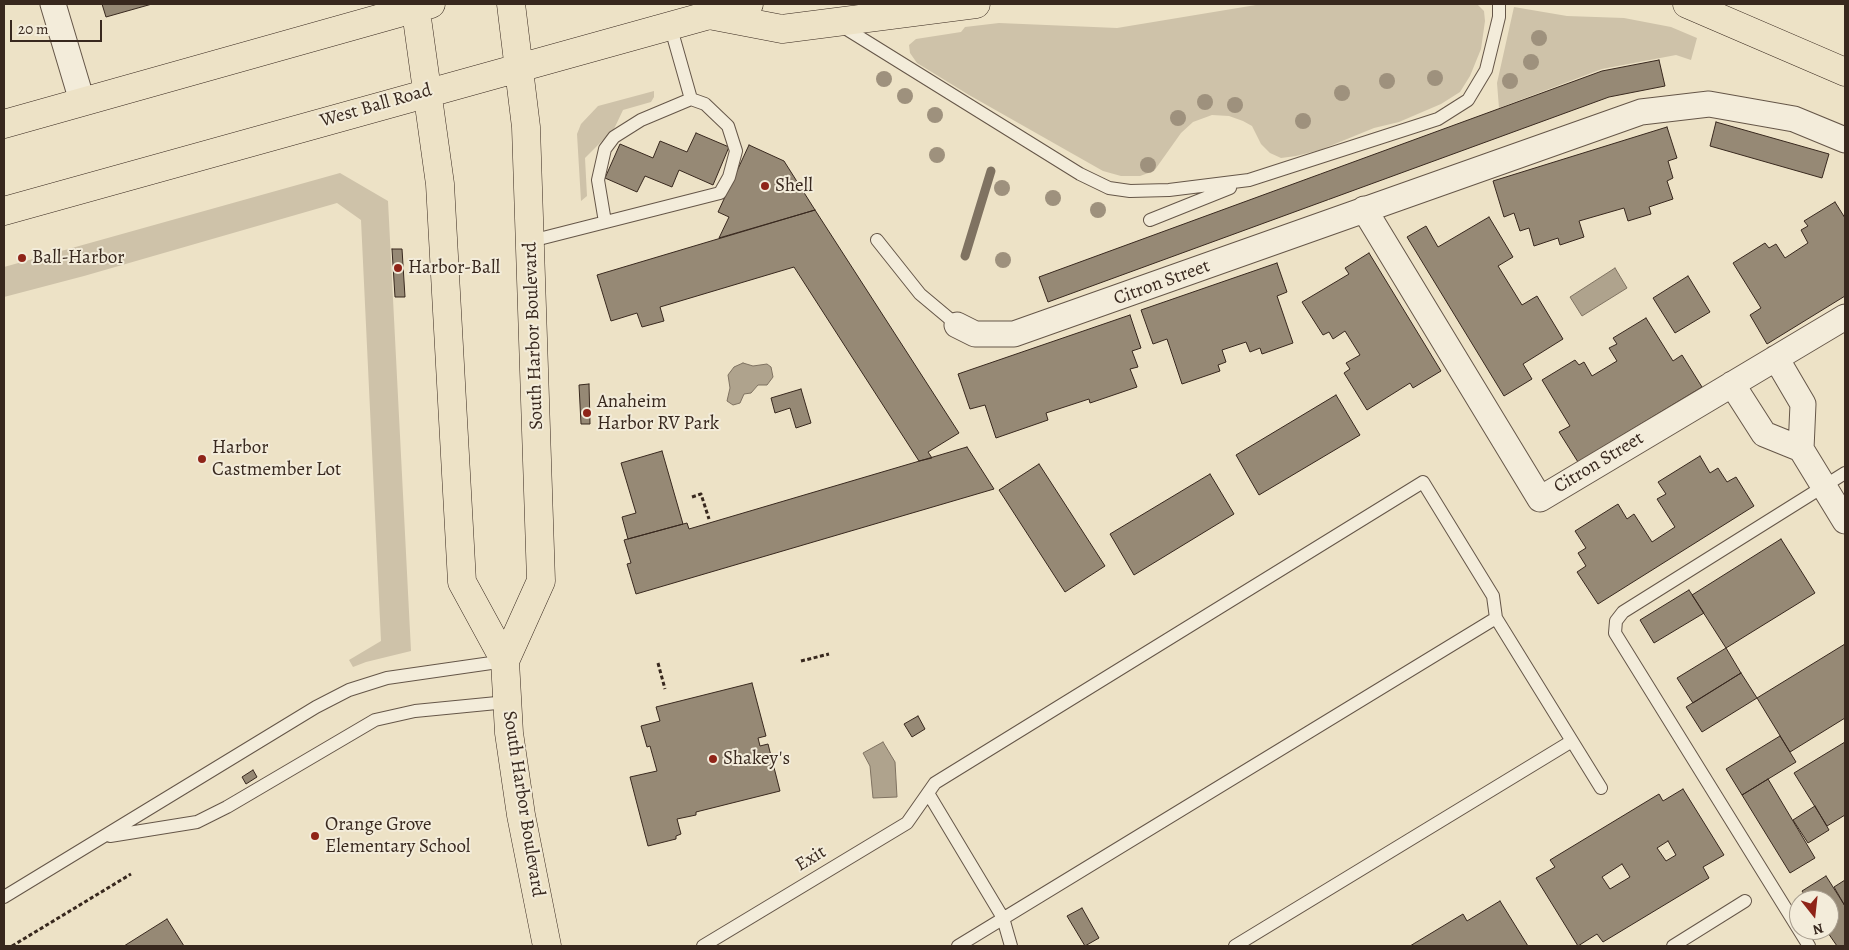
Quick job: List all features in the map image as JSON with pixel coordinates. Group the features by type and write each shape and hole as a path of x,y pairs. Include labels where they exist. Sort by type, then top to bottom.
{"main road":[{"name":"South Harbor Boulevard","path":"505,661 540,581 526,127 511,4"},
{"name":"West Ball Road","path":"4,212 749,4"},
{"path":"709,15 782,28 976,4"},
{"path":"1687,4 1845,72"},
{"path":"4,124 421,5"},
{"name":"South Harbor Boulevard","path":"421,5 446,251 462,582 505,661 507,702 521,815 548,946"}],"street":[{"path":"53,4 82,101"},
{"name":"Citron Street","path":"956,325 975,334 1014,334 1056,322 1364,209 1641,112 1709,104 1794,119 1845,140"},
{"name":"Citron Street","path":"1364,209 1540,498 1845,317"},
{"path":"1776,358 1803,404 1801,449 1845,521"},
{"path":"1732,384 1764,434 1801,449"}],"lane":[{"path":"1150,220 1249,180 1438,120 1468,100 1486,70 1499,17 1499,4"},
{"path":"834,21 1002,128 1080,174 1109,188 1130,191 1169,190 1249,180"},
{"path":"670,26 691,99"},
{"path":"531,241 720,193 729,177 736,151 728,126 706,104 691,99 640,120 614,137 605,150 598,180 605,222"},
{"path":"877,240 920,294 956,325"},
{"path":"1809,946 1616,633 1616,621 1623,612 1845,473"},
{"name":"Exit","path":"703,946 907,823 935,783 1423,482 1493,596 1496,618"},
{"path":"958,946 1496,618 1601,788"},
{"path":"4,897 100,838 204,778 316,707 349,690 387,678 505,661"},
{"path":"100,838 197,822 228,807 349,733 375,720 415,711 507,702"},
{"path":"1235,946 1572,741"},
{"path":"928,792 1003,918 1008,941 1011,946"},
{"path":"1673,946 1745,901"}],"path":[{"path":"692,497 701,494 709,519"},
{"path":"801,661 828,654"},
{"path":"658,663 665,689"},
{"path":"12,946 131,874"}],"shaded area":[{"path":"1262,4 1477,4 1484,11 1485,21 1481,49 1470,76 1460,92 1441,104 1399,122 1374,128 1320,150 1281,158 1270,153 1261,144 1252,126 1229,116 1212,115 1193,122 1181,133 1154,171 1140,176 1121,176 1103,171 969,95 917,63 910,53 909,45 916,39 961,32 965,27 999,23 1117,28"},
{"path":"1514,7 1567,16 1624,18 1671,27 1697,38 1691,60 1676,55 1602,69 1499,108 1497,83"},
{"path":"654,91 654,97 651,102 623,110 614,129 585,158 587,196 581,201 577,134 581,124 598,106"},
{"path":"340,173 388,201 411,651 353,667 349,660 381,641 361,220 337,203 84,276 4,297 4,267"},
{"path":"1615,268 1627,288 1582,316 1570,297"},
{"path":"743,363 753,366 767,364 771,367 773,377 767,385 758,385 751,393 744,394 740,403 733,405 727,401 730,388 728,375 734,367"},
{"path":"883,742 895,762 897,797 873,798 870,766 863,753"}],"building":[{"path":"102,4 152,4 106,17"},
{"path":"1659,60 1665,86 1609,97 1048,302 1039,277 1602,71"},
{"path":"1716,122 1829,154 1822,178 1710,146"},
{"path":"1667,127 1677,158 1668,161 1673,178 1667,181 1673,199 1649,207 1651,214 1628,221 1624,208 1579,221 1584,237 1560,245 1558,238 1534,246 1529,228 1520,231 1514,213 1504,217 1493,181"},
{"name":"Shell","path":"696,133 729,147 713,185 679,170 672,187 645,176 637,192 605,178 620,144 653,158 660,141 687,152"},
{"name":"Shell","path":"749,145 784,161 815,210 719,238 729,217 718,212"},
{"path":"1835,202 1845,218 1845,296 1767,344 1750,315 1761,308 1733,263 1765,243 1769,248 1776,244 1785,258 1808,243 1801,230 1808,226 1804,221"},
{"path":"815,210 959,433 928,452 932,458 919,461 794,267 660,307 664,321 642,327 637,313 611,321 597,275"},
{"path":"1489,217 1513,257 1498,266 1522,305 1537,296 1563,339 1523,364 1532,379 1504,396 1407,237 1426,226 1438,247"},
{"path":"392,249 402,249 405,297 395,297"},
{"path":"1369,253 1441,371 1413,388 1410,383 1367,410 1344,373 1350,369 1346,363 1360,355 1345,331 1333,339 1329,332 1323,335 1302,302 1349,274 1345,268"},
{"path":"1277,263 1287,292 1277,296 1293,343 1262,354 1260,348 1250,352 1246,342 1222,350 1226,362 1218,365 1220,371 1182,384 1167,339 1153,344 1141,310"},
{"path":"1688,276 1710,312 1675,333 1653,298"},
{"path":"1130,315 1141,348 1132,351 1138,367 1130,369 1137,387 1090,403 1089,399 1046,413 1048,420 996,438 985,405 970,409 958,374"},
{"path":"1646,318 1673,361 1682,355 1702,387 1578,462 1559,432 1570,426 1542,380 1575,360 1579,365 1584,362 1592,376 1617,361 1609,348 1617,344 1613,338"},
{"path":"589,384 590,424 581,424 579,385"},
{"path":"801,389 811,423 796,428 790,408 775,413 771,398"},
{"path":"1336,395 1360,435 1259,495 1236,455"},
{"path":"967,447 994,489 636,594 627,564 631,563 624,540 687,523 689,529"},
{"path":"662,451 683,524 628,539 622,517 636,513 621,463"},
{"path":"1700,456 1710,473 1718,468 1727,482 1736,477 1754,506 1598,604 1577,572 1586,566 1578,553 1586,548 1575,531 1618,504 1627,519 1634,514 1652,542 1675,527 1657,499 1666,494 1658,482"},
{"path":"1039,464 1105,566 1065,592 999,490"},
{"path":"1210,474 1234,514 1134,575 1110,534"},
{"path":"1781,539 1815,593 1726,648 1692,595"},
{"path":"1689,590 1704,613 1654,643 1640,620"},
{"path":"1845,644 1845,718 1790,752 1757,698"},
{"path":"1726,648 1741,673 1693,703 1677,678"},
{"path":"1741,673 1757,698 1702,732 1686,707"},
{"name":"Shakey's","path":"752,683 766,736 758,738 760,746 768,744 780,791 696,812 696,815 677,819 681,834 676,836 676,839 648,846 630,777 657,771 650,746 647,747 641,726 660,721 656,707"},
{"path":"918,716 925,729 912,737 904,724"},
{"path":"1780,736 1796,762 1742,795 1726,769"},
{"path":"1845,742 1845,815 1827,826 1794,773"},
{"path":"253,770 257,777 246,784 242,777"},
{"path":"1768,779 1815,858 1790,873 1742,795"},
{"path":"1683,789 1724,855 1703,867 1709,878 1603,942 1597,934 1578,946 1536,878 1555,867 1550,860 1659,794 1663,801","holes":["1668,841 1676,855 1666,861 1657,848","1622,864 1630,877 1610,889 1602,877"]},
{"path":"1815,806 1829,830 1808,843 1793,820"},
{"path":"1826,876 1835,890 1804,890"},
{"path":"1845,880 1845,906 1839,896 1839,890 1836,890 1834,887"},
{"path":"1839,897 1845,906 1845,946 1837,946 1833,940 1839,940"},
{"path":"1500,901 1528,946 1410,946 1463,914 1467,921"},
{"path":"1082,908 1099,938 1085,946 1067,916"},
{"path":"167,919 184,946 124,946"}],"waterway":[{"path":"965,256 991,171"}],"place":[{"name":"Shell","path":"765,186"},
{"name":"Ball-Harbor","path":"22,258"},
{"name":"Harbor-Ball","path":"398,268"},
{"name":"Anaheim Harbor RV Park","path":"587,413"},
{"name":"Harbor Castmember Lot","path":"202,459"},
{"name":"Shakey's","path":"713,759"},
{"name":"Orange Grove Elementary School","path":"315,836"}]}
